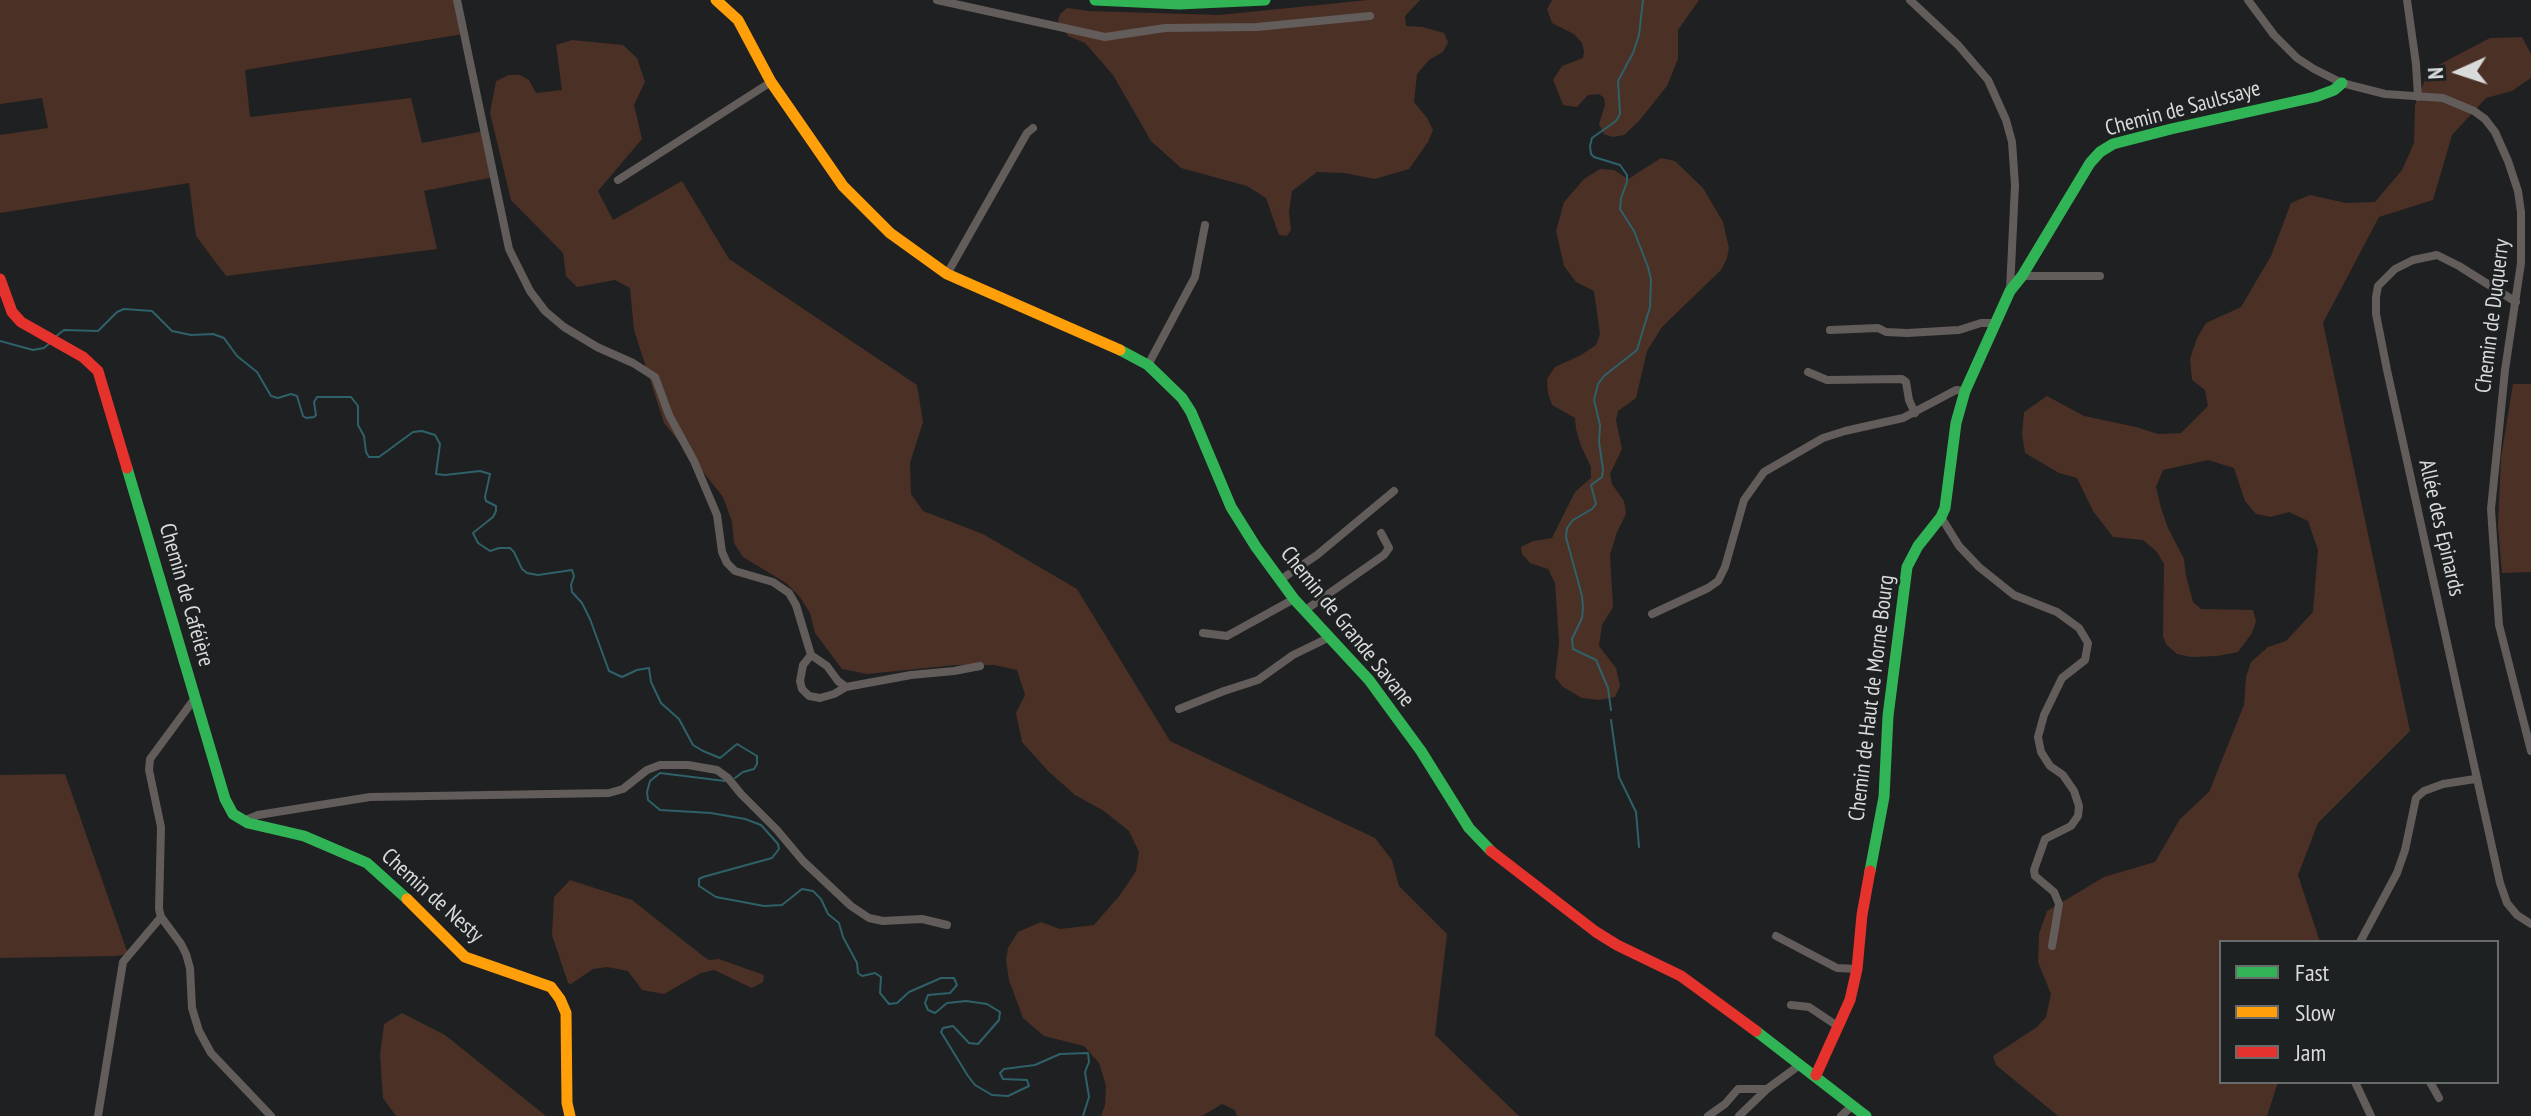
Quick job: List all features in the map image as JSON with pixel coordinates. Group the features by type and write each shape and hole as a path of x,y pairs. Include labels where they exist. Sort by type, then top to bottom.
{"main road":[{"name":"Chemin de Grande Savane","path":"716,0 738,20 771,82 843,186 890,233 947,274 1112,346 1148,365 1182,398 1191,412 1235,516 1294,599 1369,680 1421,751 1469,828 1489,850 1596,932 1681,976 1816,1075 1852,1110 1866,1116"},
{"path":"1095,0 1179,4 1265,0"},
{"name":"Chemin de Saulssaye","path":"2010,291 2090,163 2100,152 2113,144 2171,129 2315,97 2334,90 2342,83"},
{"name":"Chemin de Caféière","path":"0,279 12,312 21,322 93,365 103,384 195,698"},
{"name":"Chemin de Haut de Morne Bourg","path":"1816,1075 1850,1000 1857,969 1862,915 1884,797 1888,716 1907,567 1918,546 1941,517 1950,479 1956,423 1965,391 2010,291"},
{"path":"195,698 225,799 233,814 243,821"},
{"name":"Chemin de Nesty","path":"243,821 304,836 367,863 465,957 551,987 566,1013 567,1103 570,1116"}],"street":[{"path":"457,0 509,249 530,291 545,311 564,327 655,377 669,415 694,461 717,515 722,552 727,563 735,571 773,582 789,593 796,605 811,655 827,666 846,687"},
{"path":"937,0 1105,37 1165,28 1257,27 1370,16"},
{"path":"1910,0 1958,45 1988,80 2006,120 2012,142 2015,185 2010,291"},
{"name":"Chemin de Duquerry","path":"2248,0 2274,35 2297,58 2342,83 2385,94 2443,98 2474,111 2495,132 2518,191 2521,263 2505,370 2491,509 2499,625 2531,751"},
{"path":"2407,0 2418,97"},
{"path":"618,180 771,82"},
{"path":"947,274 1027,133 1033,128"},
{"path":"1148,365 1195,277 1205,225"},
{"name":"Allée des Epinards","path":"2516,302 2437,255 2413,260 2395,269 2378,286 2376,314 2500,883 2507,903 2517,915 2531,924"},
{"path":"2022,276 2100,276"},
{"path":"1830,330 1878,328 1886,332 1907,333 1959,330 1981,323 1994,323"},
{"path":"1808,372 1827,380 1902,379 1906,382 1915,413"},
{"path":"1652,614 1718,581 1744,500 1764,472 1823,438 1903,418 1956,390 1965,391"},
{"path":"1280,580 1317,555 1394,491"},
{"path":"1941,517 1959,546 1979,567 2014,595 2057,612 2079,628 2088,643 2085,660 2062,678 2044,715 2038,737 2041,752 2050,766 2063,775 2074,791 2079,806 2078,816 2071,826 2045,839 2034,870 2035,876 2054,892 2059,904 2052,946"},
{"path":"1304,611 1384,555 1389,548 1381,533"},
{"path":"1203,633 1227,636 1294,599"},
{"path":"1179,709 1258,680 1293,655 1330,637"},
{"path":"811,655 803,665 800,681 802,689 809,696 820,698 846,687 980,666"},
{"name":"Chemin de Caféière","path":"161,917 158,871 161,827 149,770 150,759 195,698"},
{"path":"243,821 258,815 370,797 609,793 623,789 647,770 660,765 688,765 717,770 728,778 803,861 851,906 869,918 883,921 922,919 947,925"},
{"path":"2361,940 2397,873 2416,798 2424,791 2443,784 2475,779"},
{"path":"98,1116 123,962 161,917 186,954 190,968 192,1008 199,1031 211,1053 271,1116"},
{"path":"1776,936 1837,968 1857,969"},
{"path":"1791,1005 1809,1007 1839,1027"},
{"path":"1739,1116 1767,1089 1801,1064"},
{"path":"2356,1084 2371,1116"},
{"path":"2431,1084 2439,1098"},
{"path":"1708,1116 1725,1104 1738,1089 1767,1089"},
{"path":"1841,1116 1852,1110"}],"shaded area":[{"path":"0,0 457,0 463,34 245,70 250,117 411,98 422,143 484,131 494,177 424,191 437,249 226,276 196,236 189,183 0,213 0,135 48,128 42,98 0,104"},
{"path":"1368,0 1420,0 1405,16 1406,26 1444,33 1448,42 1443,52 1429,60 1417,74 1414,102 1433,130 1409,169 1375,179 1317,172 1292,191 1289,212 1291,230 1287,236 1279,235 1266,198 1247,186 1181,168 1151,141 1113,75 1085,43 1068,36 1058,21 1067,8 1219,15"},
{"path":"1552,0 1699,0 1678,30 1678,59 1667,86 1624,135 1613,137 1604,134 1599,124 1605,105 1604,98 1599,94 1588,95 1577,107 1563,105 1553,80 1562,66 1583,58 1584,51 1574,34 1552,23 1547,9"},
{"path":"2522,37 2531,54 2531,78 2512,91 2486,98 2452,135 2433,200 2379,217 2323,323 2410,731 2318,823 2298,875 2319,940 2219,940 2219,1084 2277,1084 2267,1116 2058,1116 1996,1065 1993,1056 2037,1027 2046,1017 2051,994 2038,962 2039,934 2047,911 2104,877 2155,862 2180,819 2209,792 2244,705 2246,677 2251,662 2268,647 2286,641 2313,612 2318,550 2308,521 2289,512 2271,517 2256,514 2245,501 2234,468 2208,460 2163,470 2156,487 2168,528 2184,559 2193,602 2201,609 2253,610 2256,621 2252,633 2238,652 2191,657 2177,654 2166,644 2163,636 2164,564 2157,552 2143,540 2113,537 2093,511 2077,478 2059,473 2025,453 2022,434 2024,412 2047,396 2084,416 2158,434 2181,433 2208,406 2205,390 2192,380 2190,359 2197,338 2206,323 2241,307 2271,256 2291,203 2310,195 2346,203 2375,202 2402,170 2414,143 2415,105 2429,70 2490,38"},
{"path":"572,40 623,45 637,58 645,82 634,105 642,139 598,191 613,220 682,181 729,259 917,385 923,422 910,463 911,494 923,511 983,534 1077,589 1170,741 1375,838 1392,860 1399,886 1447,934 1435,1035 1519,1116 1237,1116 1235,1110 1222,1104 1202,1116 1101,1116 1106,1086 1099,1063 1084,1046 1044,1036 1023,1018 1009,980 1006,960 1008,948 1018,932 1041,922 1060,929 1094,925 1136,871 1139,852 1129,831 1104,811 1075,795 1022,742 1016,713 1025,695 1017,670 994,665 956,665 867,674 842,669 815,633 810,613 800,597 786,583 743,557 734,543 732,522 723,497 664,423 634,330 630,288 615,280 577,287 566,276 563,253 511,200 490,113 496,81 509,75 520,75 529,80 536,93 562,90 556,45"},
{"path":"1661,158 1675,161 1703,188 1723,222 1729,248 1721,270 1662,327 1647,351 1636,398 1618,411 1616,420 1622,449 1610,474 1612,484 1624,501 1626,514 1610,555 1613,607 1602,625 1599,646 1616,668 1620,686 1615,697 1599,700 1582,698 1563,687 1555,677 1559,643 1555,583 1548,569 1530,563 1522,554 1521,547 1533,541 1552,538 1575,492 1591,478 1591,467 1581,446 1575,418 1552,405 1548,393 1547,379 1555,367 1596,345 1600,334 1594,291 1576,282 1564,266 1556,231 1564,202 1584,179 1600,169 1614,170 1628,179"},
{"path":"2513,384 2531,384 2531,572 2502,573 2498,526 2501,457"},
{"path":"65,774 128,954 0,958 0,775"},
{"path":"570,880 632,900 709,960 719,959 764,975 763,982 752,988 714,970 701,973 664,994 642,990 628,971 607,967 593,969 568,983 552,935 554,897"},
{"path":"402,1013 445,1035 546,1116 396,1116 383,1098 380,1055 384,1024"}],"waterway":[{"path":"1611,710 1608,688 1596,660 1573,649 1572,639 1582,618 1583,608 1566,537 1567,528 1573,520 1596,504 1591,485 1602,477 1600,425 1594,400 1598,384 1637,350 1650,307 1648,267 1634,231 1620,209 1627,175 1620,165 1594,157 1590,146 1592,138 1616,121 1620,114 1618,81 1639,35 1643,0"},
{"path":"55,337 64,330 98,331 124,309 152,311 172,331 191,335 213,334 224,338 237,356 257,372 271,396 297,396 306,418 316,415 314,402 317,397 351,397 358,406 358,425 369,457 379,457 413,432 435,435 440,444 436,474 480,471 490,474 485,497 486,501 496,506 496,511 473,533 478,543 490,551 510,548 527,573 538,575 572,570 572,592 590,619 609,671 622,677 649,668 651,682 661,703 679,719 693,745 703,751 720,758 737,744 757,756 754,769 735,778"},
{"path":"0,341 33,350 44,348 51,342"},
{"path":"1611,720 1619,777 1636,812 1639,847"},
{"path":"725,781 660,773 650,781 647,792 648,800 660,810 745,819 761,825 778,844 779,849 772,858 703,877 699,879 699,886 716,897 764,906 782,905 802,889 813,891 828,914 839,923 857,963 858,973 862,976 875,973 881,977 880,993 889,1004 897,1003 909,992 941,978 954,978 957,985 950,993 928,995 925,1003 928,1010 935,1013 947,1003 966,1001 987,1004 1000,1012 999,1020 978,1044 969,1043 953,1026 943,1028 941,1032 975,1085 992,1095 1008,1096 1029,1086 1027,1080 1003,1079 1000,1073 1004,1069 1035,1065 1060,1054 1088,1053 1085,1072 1089,1097 1083,1116"}],"traffic: fast":[{"path":"1095,0 1179,4 1265,0"},
{"path":"1870,871 1884,797 1888,716 1907,567 1945,508 1956,423 1965,391 2010,291 2090,163 2100,152 2113,144 2171,129 2315,97 2334,90 2342,83"},
{"path":"1120,350 1148,365 1182,398 1191,412 1231,507 1256,547 1294,599 1369,680 1421,751 1469,828 1491,851"},
{"path":"127,468 225,799 233,814 248,823 304,836 367,863 407,899"},
{"path":"1756,1031 1866,1116"}],"traffic: slow":[{"path":"716,0 738,20 771,82 843,186 890,233 947,274 1120,350"},
{"path":"407,899 465,957 551,987 566,1013 567,1103 570,1116"}],"traffic: jam":[{"path":"0,279 12,312 21,322 83,357 98,371 127,468"},
{"path":"1491,851 1596,932 1681,976 1756,1031"},
{"path":"1816,1075 1850,1000 1870,871"}]}
